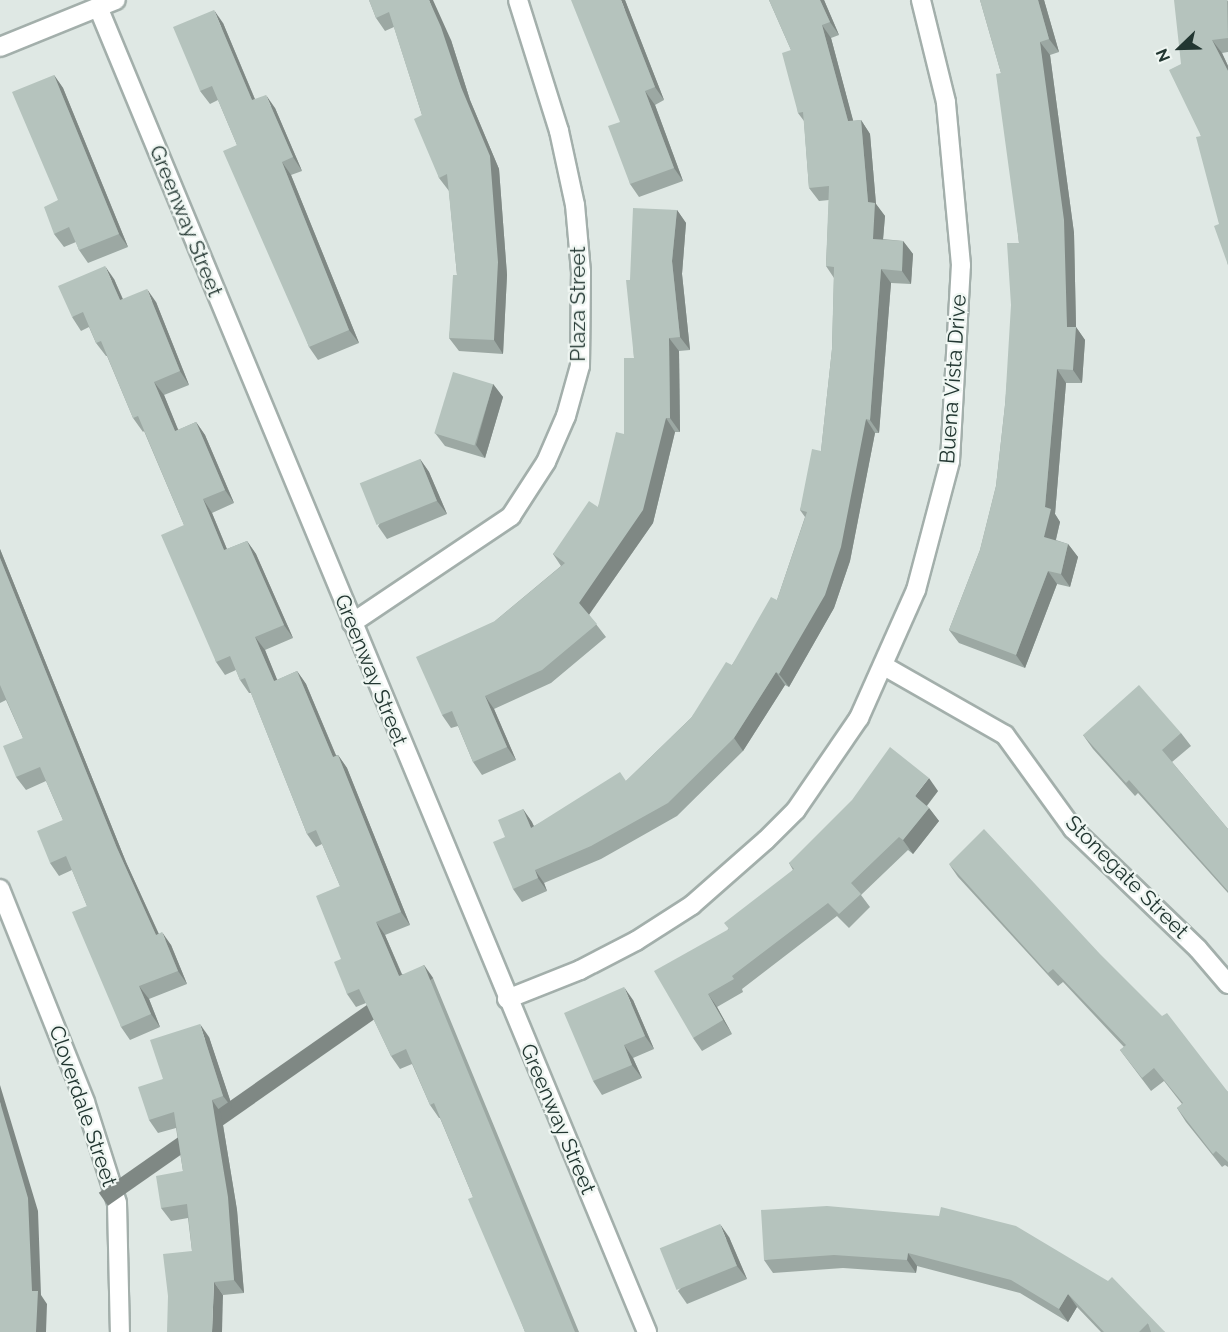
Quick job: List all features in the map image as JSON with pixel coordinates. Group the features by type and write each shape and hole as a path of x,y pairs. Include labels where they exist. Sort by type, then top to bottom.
{"street":[{"path":"0,47 116,0"},
{"name":"Plaza Street","path":"352,623 511,516 546,462 566,416 580,366 581,272 575,205 559,131 518,0"},
{"name":"Buena Vista Drive","path":"507,999 580,970 636,941 692,905 766,840 796,810 859,718 916,590 950,461 958,353 957,192 946,102 921,0"},
{"name":"Greenway Street","path":"98,7 646,1332"},
{"name":"Stonegate Street","path":"884,666 1005,735 1073,829 1198,949 1228,984"},
{"name":"Cloverdale Street","path":"0,889 85,1102 117,1203 120,1332"}],"building":[{"path":"369,0 429,0 441,27 461,87 490,156 498,262 494,340 449,338 453,275 457,275 447,174 439,178 414,119 422,115 389,12 376,18"},
{"path":"571,0 621,0 655,87 645,91 674,168 630,184 608,126 620,122"},
{"path":"769,0 820,0 830,22 822,25 848,121 861,120 868,202 875,203 873,239 903,241 902,271 881,269 870,420 866,419 841,547 825,595 779,674 776,672 734,738 668,803 591,846 535,870 538,878 513,889 493,842 505,837 498,820 523,809 531,828 620,772 626,781 691,718 726,662 732,665 771,597 777,600 807,512 800,510 812,449 821,451 832,349 834,267 826,266 829,186 809,188 803,112 798,113 782,53 791,50"},
{"path":"980,0 1038,0 1049,39 1040,42 1064,220 1067,327 1076,327 1073,370 1057,369 1045,507 1051,509 1044,537 1068,544 1061,574 1048,571 1016,655 949,630 980,550 996,486 1005,405 1011,305 1007,243 1019,243 996,74 1001,73"},
{"path":"1174,0 1227,0 1228,38 1212,40 1228,71 1228,265 1214,226 1219,224 1196,137 1201,136 1169,70 1181,64"},
{"path":"214,10 252,100 266,95 293,157 282,162 349,330 309,347 223,151 237,145 212,86 200,91 173,27"},
{"path":"54,75 119,234 79,250 69,227 54,234 44,207 58,200 12,92"},
{"path":"633,208 677,210 672,261 680,337 669,338 670,418 666,418 643,510 579,603 597,624 542,670 485,696 507,747 473,762 452,711 442,715 416,657 495,621 565,563 553,554 589,501 598,507 616,432 624,434 624,358 634,358 626,280 630,280"},
{"path":"105,266 120,300 147,289 180,371 154,382 175,431 196,422 225,490 203,499 224,550 247,541 284,625 255,637 274,681 297,671 333,757 338,755 401,912 376,922 399,976 424,965 575,1332 525,1332 468,1199 473,1197 434,1103 430,1105 406,1049 391,1056 359,989 347,994 334,962 341,959 316,896 340,886 316,830 307,834 245,678 240,680 230,656 216,662 161,535 184,525 138,416 133,418 101,341 96,343 83,312 72,317 58,286"},
{"path":"453,372 493,384 474,445 434,433"},
{"path":"420,459 437,501 377,525 360,483"},
{"path":"0,558 117,848 156,935 162,932 178,971 139,986 151,1014 121,1027 72,912 87,906 66,856 50,863 37,831 63,820 40,767 16,777 3,746 23,738 0,685"},
{"path":"1139,685 1181,733 1162,750 1228,829 1228,891 1129,780 1126,783 1083,735"},
{"path":"890,747 929,778 915,796 929,808 903,840 899,837 851,883 861,894 839,914 828,903 732,976 734,979 708,994 723,1020 693,1038 654,971 729,929 724,923 794,869 789,863 852,800"},
{"path":"984,829 1100,954 1162,1016 1167,1013 1228,1092 1228,1162 1216,1151 1213,1154 1177,1108 1183,1103 1154,1068 1142,1078 1120,1050 1126,1045 1053,969 1048,973 949,864"},
{"path":"624,987 645,1036 624,1045 632,1065 593,1081 564,1013"},
{"path":"200,1024 223,1096 212,1100 228,1197 234,1280 214,1282 212,1332 167,1332 168,1296 163,1254 192,1251 187,1204 161,1208 156,1176 183,1171 174,1112 149,1120 138,1087 163,1079 150,1040"},
{"path":"0,1102 28,1198 32,1291 38,1291 36,1332 0,1332"},
{"path":"827,1206 939,1216 941,1207 1016,1226 1108,1281 1112,1277 1165,1332 1151,1332 1148,1323 1139,1332 1104,1332 1068,1294 1059,1309 1011,1280 908,1253 907,1260 834,1255 764,1260 761,1210"},
{"path":"720,1224 737,1266 677,1290 660,1248"}]}
